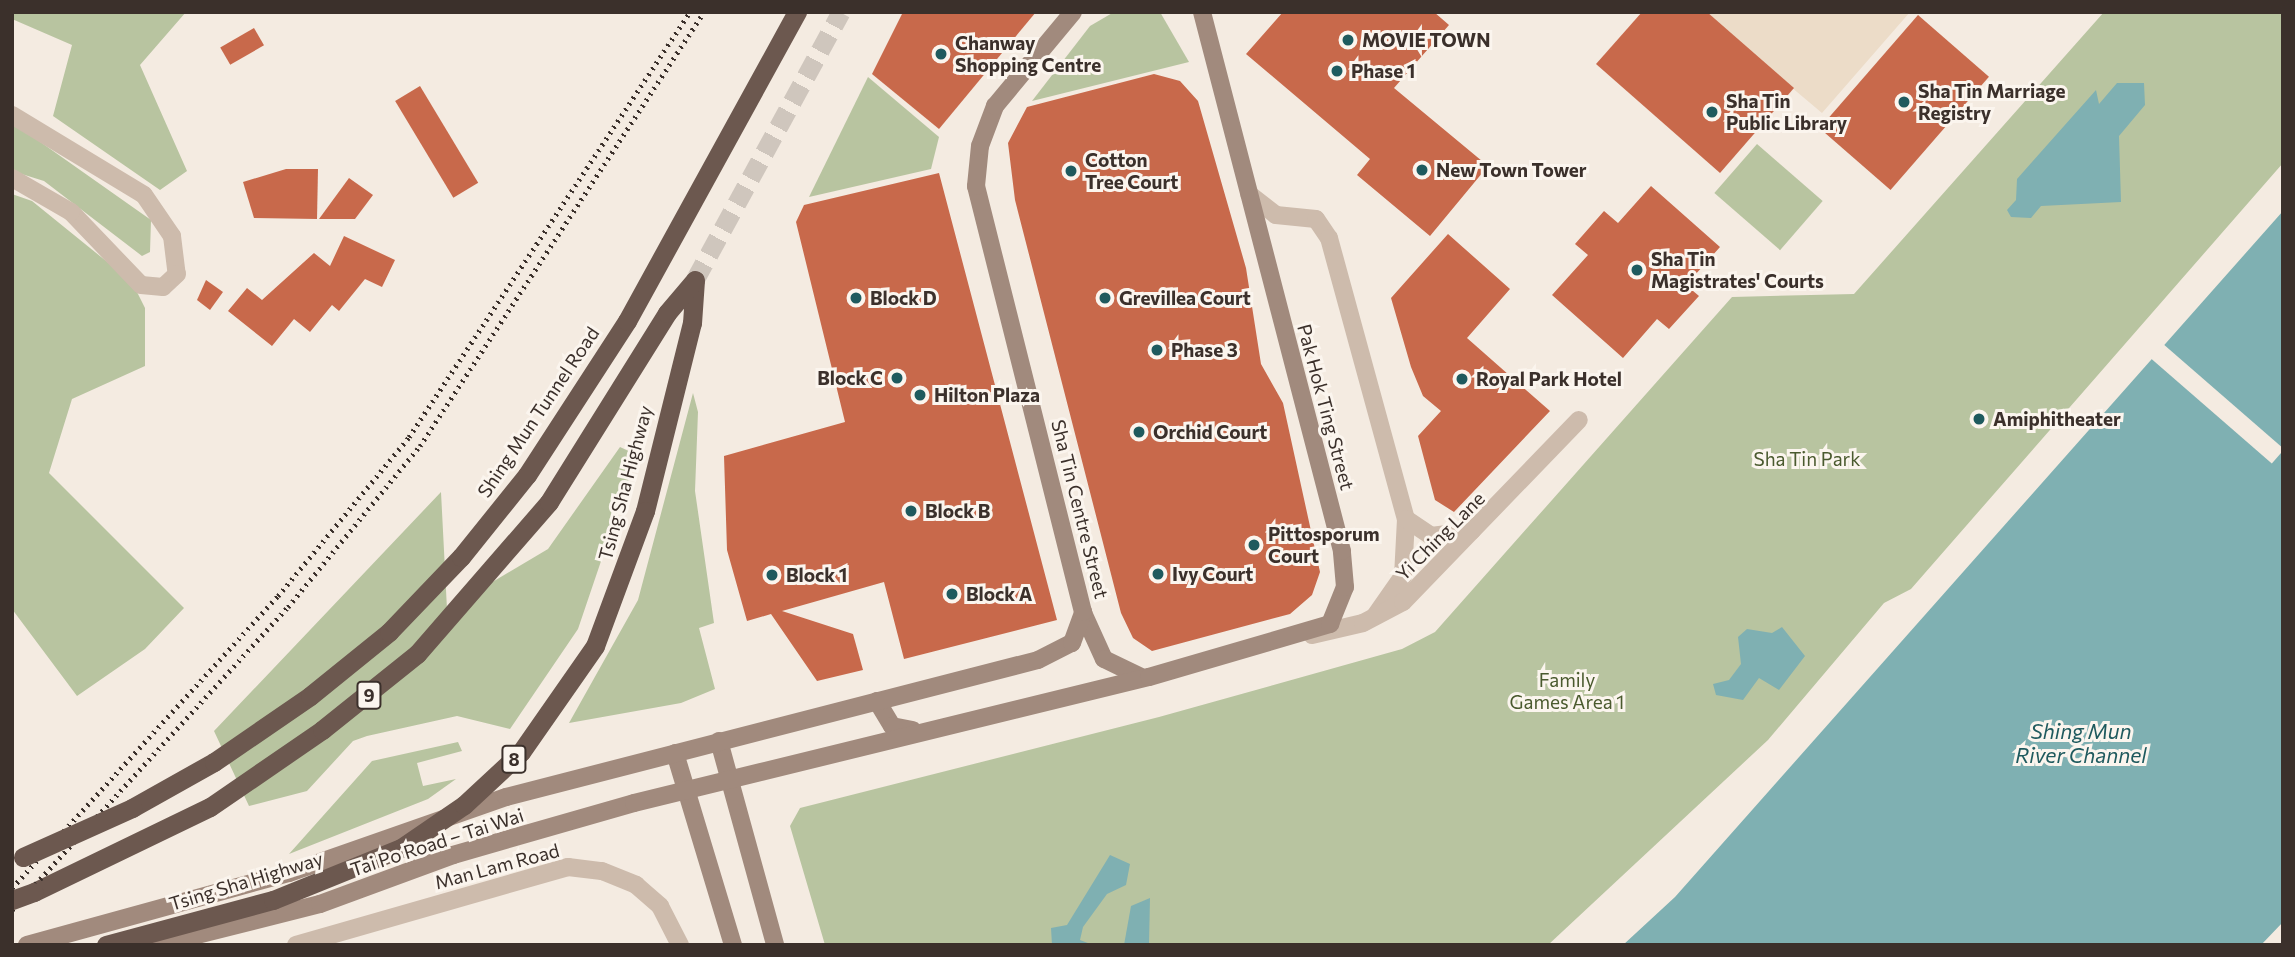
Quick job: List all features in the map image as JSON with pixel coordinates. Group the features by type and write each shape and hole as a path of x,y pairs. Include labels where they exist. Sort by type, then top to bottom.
{"highway":[{"name":"Shing Mun Tunnel Road","path":"12,861 186,779 310,696 426,595 527,475 638,303 797,12"},
{"name":"9","path":"12,900 188,820 323,730 443,628 549,502 667,313 695,280"},
{"name":"Tsing Sha Highway","path":"106,945 330,881 401,848 464,806 521,752 570,689 619,592 645,511 692,323 695,280"}],"main road":[{"name":"Sha Tin Centre Street","path":"719,741 1052,655 1079,634 1083,612 976,186 980,146 995,106 1073,12"},
{"name":"Pak Hok Ting Street","path":"1149,677 1301,637 1330,624 1342,606 1344,568 1201,14"},
{"path":"1083,612 1104,659 1131,676 1149,677"},
{"path":"731,778 1149,677"},
{"path":"877,701 892,726 920,731"},
{"path":"719,741 775,945"},
{"name":"Tai Po Road – Tai Wai","path":"27,945 226,890 506,797 719,741"},
{"path":"675,753 733,945"},
{"name":"Tai Po Road – Tai Wai","path":"156,945 256,920 453,855 731,778"}],"street":[{"path":"12,116 144,195 172,236 177,274 163,287 141,285 71,212 12,178"},
{"path":"1249,194 1276,215 1303,215 1325,228 1406,519 1404,576 1375,616"},
{"name":"Yi Ching Lane","path":"1301,637 1375,616 1422,586 1492,516 1579,419"},
{"path":"1406,519 1448,539 1492,516"},
{"name":"Man Lam Road","path":"296,945 568,867 602,871 636,885 660,906 680,945"}],"green space":[{"path":"12,12 186,12 140,65 187,171 160,190 53,116 72,45 12,19"},
{"path":"1114,12 1160,12 1189,62 1032,101 1090,26"},
{"name":"Sha Tin Park","path":"2104,12 2283,12 2283,163 1911,589 1884,603 1768,740 1548,945 825,945 790,826 800,808 1159,717 1402,649 1435,632 1732,297 1854,294"},
{"path":"868,77 939,137 931,169 809,197"},
{"path":"12,122 151,220 150,252 142,256 44,181 12,171"},
{"path":"1757,144 1823,201 1780,250 1714,193"},
{"path":"12,194 32,201 132,282 145,308 145,366 72,399 49,473 184,608 145,649 77,696 12,609"},
{"path":"693,393 698,412 695,491 714,623 699,628 715,689 681,703 569,723 638,600"},
{"path":"620,447 637,455 578,629 510,729 457,716 367,736 353,741 307,791 249,806 214,731 441,492 447,609 548,549"},
{"path":"458,742 462,751 417,763 423,786 456,779 428,799 289,854 372,761"}],"shaded area":[{"path":"1702,12 1812,14 1910,12 1822,113"}],"water":[{"path":"2117,83 2144,83 2145,105 2119,136 2121,202 2041,206 2031,218 2011,217 2007,210 2016,200 2017,179 2096,90 2099,104"},
{"name":"Shing Mun River Channel","path":"2283,211 2283,922 2261,945 1623,945 1675,897"},
{"path":"1782,627 1805,656 1779,690 1759,678 1743,700 1716,695 1713,684 1729,680 1741,664 1738,637 1747,629 1772,633"},
{"path":"1110,855 1130,864 1126,885 1107,894 1083,927 1080,940 1093,945 1052,945 1051,928 1067,925"},
{"path":"1150,898 1149,945 1124,945 1131,906"}],"pier":[{"path":"2162,343 2283,448 2272,464 2150,357"}],"building":[{"name":"Chanway Shopping Centre","path":"903,12 1036,12 939,129 872,74"},
{"path":"1283,12 1434,12 1449,25 1394,88 1488,166 1430,236 1357,175 1370,159 1246,54"},
{"name":"Sha Tin Public Library","path":"1642,12 1707,12 1794,88 1720,173 1596,64"},
{"name":"Sha Tin Marriage Registry","path":"1918,15 1989,77 1891,190 1820,128"},
{"path":"254,28 264,45 230,65 220,48"},
{"name":"Phase 3","path":"1154,74 1180,81 1198,101 1246,268 1261,364 1283,403 1320,572 1312,595 1290,614 1152,651 1133,638 1121,613 1015,200 1008,143 1027,107"},
{"path":"420,86 478,183 453,198 395,101"},
{"path":"286,169 318,169 317,219 254,218 243,182"},
{"name":"Hilton Plaza","path":"939,173 1057,620 904,659 884,582 782,611 853,634 863,670 817,681 771,614 747,621 727,550 724,456 845,422 796,222 804,205"},
{"path":"349,178 373,195 355,219 319,219"},
{"name":"Sha Tin Magistrates' Courts","path":"1651,186 1720,247 1686,285 1699,296 1669,329 1657,319 1623,358 1552,295 1588,255 1575,244 1604,211 1618,223"},
{"name":"Royal Park Hotel","path":"1448,234 1510,289 1467,338 1550,411 1454,512 1435,500 1418,436 1441,411 1423,396 1411,367 1391,298"},
{"path":"344,236 395,260 382,287 365,279 339,311 332,305 310,332 294,319 272,346 228,311 247,288 262,300 314,253 330,266"},
{"path":"206,280 223,292 210,310 197,300"}],"tunnel":[{"path":"695,280 841,12"}],"railway":[{"path":"12,888 278,596 409,437 690,12"},
{"path":"12,910 288,607 420,446 704,12"}],"place":[{"name":"MOVIE TOWN","path":"1348,40"},
{"name":"Chanway Shopping Centre","path":"941,54"},
{"name":"Phase 1","path":"1337,71"},
{"name":"Sha Tin Marriage Registry","path":"1904,102"},
{"name":"Sha Tin Public Library","path":"1712,112"},
{"name":"New Town Tower","path":"1422,170"},
{"name":"Cotton Tree Court","path":"1071,171"},
{"name":"Sha Tin Magistrates' Courts","path":"1637,270"},
{"name":"Block D","path":"856,298"},
{"name":"Grevillea Court","path":"1105,298"},
{"name":"Phase 3","path":"1157,350"},
{"name":"Block C","path":"897,378"},
{"name":"Royal Park Hotel","path":"1462,379"},
{"name":"Hilton Plaza","path":"920,395"},
{"name":"Amiphitheater","path":"1979,419"},
{"name":"Orchid Court","path":"1139,432"},
{"name":"Block B","path":"911,511"},
{"name":"Pittosporum Court","path":"1254,545"},
{"name":"Ivy Court","path":"1158,574"},
{"name":"Block 1","path":"772,575"},
{"name":"Block A","path":"952,594"}],"park label":[{"name":"Family Games Area 1","path":"1567,691"}]}
